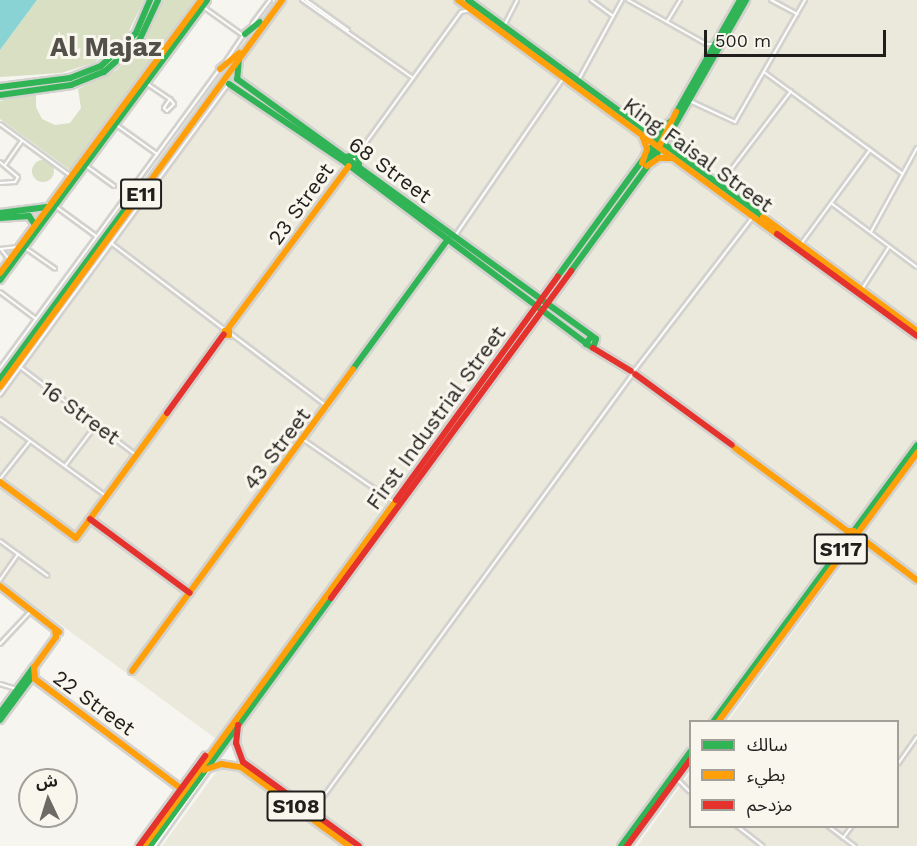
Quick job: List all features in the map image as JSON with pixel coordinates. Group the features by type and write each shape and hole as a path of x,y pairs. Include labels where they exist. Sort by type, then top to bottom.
{"main road":[{"path":"71,85 69,80 125,46 150,0"},
{"path":"0,95 71,85 99,75 127,54 148,25 158,0"},
{"name":"E11","path":"0,387 108,248 194,126 276,0"},
{"name":"E11","path":"0,379 14,368 90,256 282,0"},
{"name":"King Faisal Street","path":"458,0 562,76 580,82 659,145 917,336"},
{"name":"King Faisal Street","path":"468,0 641,131"},
{"path":"659,145 740,0"},
{"path":"659,145 672,130 690,100 746,0"},
{"path":"0,273 116,124 203,2"},
{"path":"0,280 35,225 52,206 71,176 203,2"},
{"path":"244,35 260,22"},
{"path":"220,69 239,56"},
{"name":"68 Street","path":"239,56 236,78 251,94 342,158"},
{"path":"548,66 560,68"},
{"path":"0,87 80,75"},
{"name":"68 Street","path":"229,84 251,94 311,133 342,158 349,167 359,170 450,240 533,298"},
{"path":"214,93 215,102"},
{"path":"659,145 676,112"},
{"path":"275,113 311,133"},
{"path":"644,165 647,147 641,131 657,130 670,122"},
{"path":"644,165 659,158 677,158 672,142 672,130"},
{"path":"101,143 105,131"},
{"name":"First Industrial Street","path":"184,785 659,145"},
{"path":"85,165 88,154"},
{"path":"358,154 359,170 349,167 342,158 358,154"},
{"name":"King Faisal Street","path":"677,158 721,183 725,190 917,331"},
{"name":"23 Street","path":"0,481 76,538 349,167"},
{"path":"2,215 52,206"},
{"path":"2,215 31,216 35,225"},
{"path":"103,228 113,225"},
{"name":"43 Street","path":"132,671 450,240"},
{"path":"89,247 90,256"},
{"path":"533,298 595,346 917,580"},
{"path":"533,298 550,312"},
{"name":"First Industrial Street","path":"152,845 541,305"},
{"name":"S117","path":"719,720 917,445"},
{"name":"S117","path":"714,720 917,453"},
{"path":"90,519 190,593"},
{"path":"1,590 57,631"},
{"path":"1,590 57,631"},
{"name":"22 Street","path":"57,631 56,637 34,671 184,785"},
{"path":"0,713 34,671"},
{"path":"0,720 34,671"},
{"path":"204,770 213,766 242,764 236,743 238,725"},
{"path":"621,846 689,753"},
{"path":"627,846 672,786 679,782 689,762"},
{"name":"S108","path":"242,764 359,846"},
{"name":"S108","path":"242,764 350,846"},
{"path":"139,846 184,785"},
{"path":"144,846 184,785"},
{"path":"152,845 160,840"}],"street":[{"path":"0,395 36,319 270,0"},
{"path":"304,0 413,79"},
{"path":"458,0 461,12 473,10"},
{"path":"504,26 506,16 517,0"},
{"path":"591,0 613,16"},
{"path":"450,240 563,84 580,74 622,0"},
{"path":"628,0 706,44 711,52"},
{"path":"667,22 680,0"},
{"path":"771,0 797,14"},
{"path":"690,100 733,123 805,0"},
{"path":"203,2 244,35"},
{"name":"23 Street","path":"349,167 461,12"},
{"path":"497,21 506,16"},
{"path":"706,44 715,44"},
{"path":"764,72 903,174"},
{"path":"580,74 580,82"},
{"path":"408,75 413,79"},
{"path":"562,76 563,84"},
{"path":"146,83 170,99"},
{"path":"194,126 229,84"},
{"path":"721,183 790,91"},
{"path":"0,124 71,176"},
{"path":"116,124 158,154"},
{"path":"5,165 22,141"},
{"path":"871,232 917,148"},
{"path":"801,246 870,150"},
{"path":"0,162 18,176 13,182 0,183"},
{"path":"85,165 114,186"},
{"path":"831,203 917,267"},
{"path":"52,206 97,237"},
{"path":"136,206 108,248 328,407"},
{"path":"312,812 747,219 747,211"},
{"path":"747,219 756,217"},
{"path":"450,240 456,230"},
{"path":"8,262 1,249 22,246 55,269"},
{"path":"855,286 863,282 890,247"},
{"path":"862,291 863,282"},
{"path":"14,368 77,286"},
{"path":"0,292 36,319"},
{"path":"0,368 14,368"},
{"name":"16 Street","path":"14,368 136,455"},
{"path":"0,419 106,496"},
{"path":"65,466 96,425"},
{"path":"304,440 386,500 390,508"},
{"path":"0,481 30,441"},
{"path":"386,500 395,501"},
{"path":"0,541 48,576"},
{"path":"0,580 18,554"},
{"path":"0,644 30,611"},
{"path":"0,684 7,688 18,689"},
{"path":"7,688 11,699"},
{"path":"899,761 917,737"},
{"path":"160,840 173,817 213,766"},
{"path":"679,782 689,791"},
{"path":"739,828 763,846"},
{"path":"830,828 855,846"},
{"path":"843,838 850,828"}],"shaded area":[{"path":"286,0 458,0 637,137 641,148 639,159 219,741 0,580 0,390"},
{"path":"469,0 736,0 665,122 644,126"},
{"path":"752,0 917,0 917,324 678,145 678,127"},
{"path":"663,160 675,160 917,338 917,441 713,720 689,720 689,752 621,846 363,846 246,759 239,747 240,727 652,164"},
{"path":"917,463 917,846 637,846 689,774 689,828 899,828 899,720 729,720"},
{"path":"235,768 342,846 162,846 217,771"}],"green space":[{"path":"37,0 144,0 127,35 94,63 61,73 0,77 0,50"},
{"path":"163,0 194,0 159,48 146,39"},
{"path":"139,48 152,58 70,170 0,119 0,101 36,93 36,107 42,119 55,125 70,123 81,108 78,89 115,71"},
{"path":"43,160 51,163 54,171 51,179 43,182 35,179 32,171 35,163"}],"water":[{"path":"0,0 37,0 0,50"}],"traffic: fast":[{"path":"0,87 70,78 101,66 136,33 150,0"},
{"path":"0,95 71,85 104,72 139,41 158,0"},
{"path":"0,280 207,0"},
{"path":"468,0 763,217"},
{"path":"676,113 740,0"},
{"path":"571,271 664,144 746,0"},
{"path":"245,34 260,22"},
{"path":"239,58 237,79 596,339 593,348 586,344 590,338"},
{"path":"229,84 346,163 586,343"},
{"path":"648,130 659,130 670,122"},
{"path":"558,276 666,128"},
{"path":"672,130 678,152"},
{"path":"646,167 658,145"},
{"path":"346,157 358,154 359,166"},
{"path":"0,379 129,204"},
{"path":"0,213 47,207"},
{"path":"0,218 29,216 35,225"},
{"path":"353,369 448,239"},
{"path":"714,720 917,445"},
{"path":"150,846 331,598"},
{"path":"0,713 33,668"},
{"path":"0,720 34,674"},
{"path":"621,846 689,753"}],"traffic: slow":[{"path":"0,273 201,0"},
{"path":"0,387 282,0"},
{"path":"458,0 777,234"},
{"path":"220,69 239,53"},
{"path":"660,145 676,112"},
{"path":"642,163 647,149 643,138"},
{"path":"647,166 659,158 671,158"},
{"path":"227,330 349,166"},
{"path":"763,217 917,331"},
{"path":"225,331 229,331 229,335 225,335 225,331"},
{"path":"132,671 353,369"},
{"path":"0,482 76,538 167,413"},
{"path":"735,448 847,531 854,531"},
{"path":"719,720 917,453"},
{"path":"144,846 396,500"},
{"path":"853,538 861,538 917,580"},
{"path":"0,586 59,632"},
{"path":"55,630 56,637 34,667 35,679 180,788"},
{"path":"204,770 221,764 241,767 349,846"}],"traffic: jam":[{"path":"777,234 917,336"},
{"path":"331,598 571,271"},
{"path":"396,500 558,276"},
{"path":"167,413 224,334"},
{"path":"593,348 631,371"},
{"path":"635,374 732,445"},
{"path":"90,519 190,593"},
{"path":"238,725 236,743 243,762 359,846"},
{"path":"139,846 205,756"},
{"path":"627,846 689,761"}],"district":[{"name":"Al Majaz","path":"106,48"}]}
